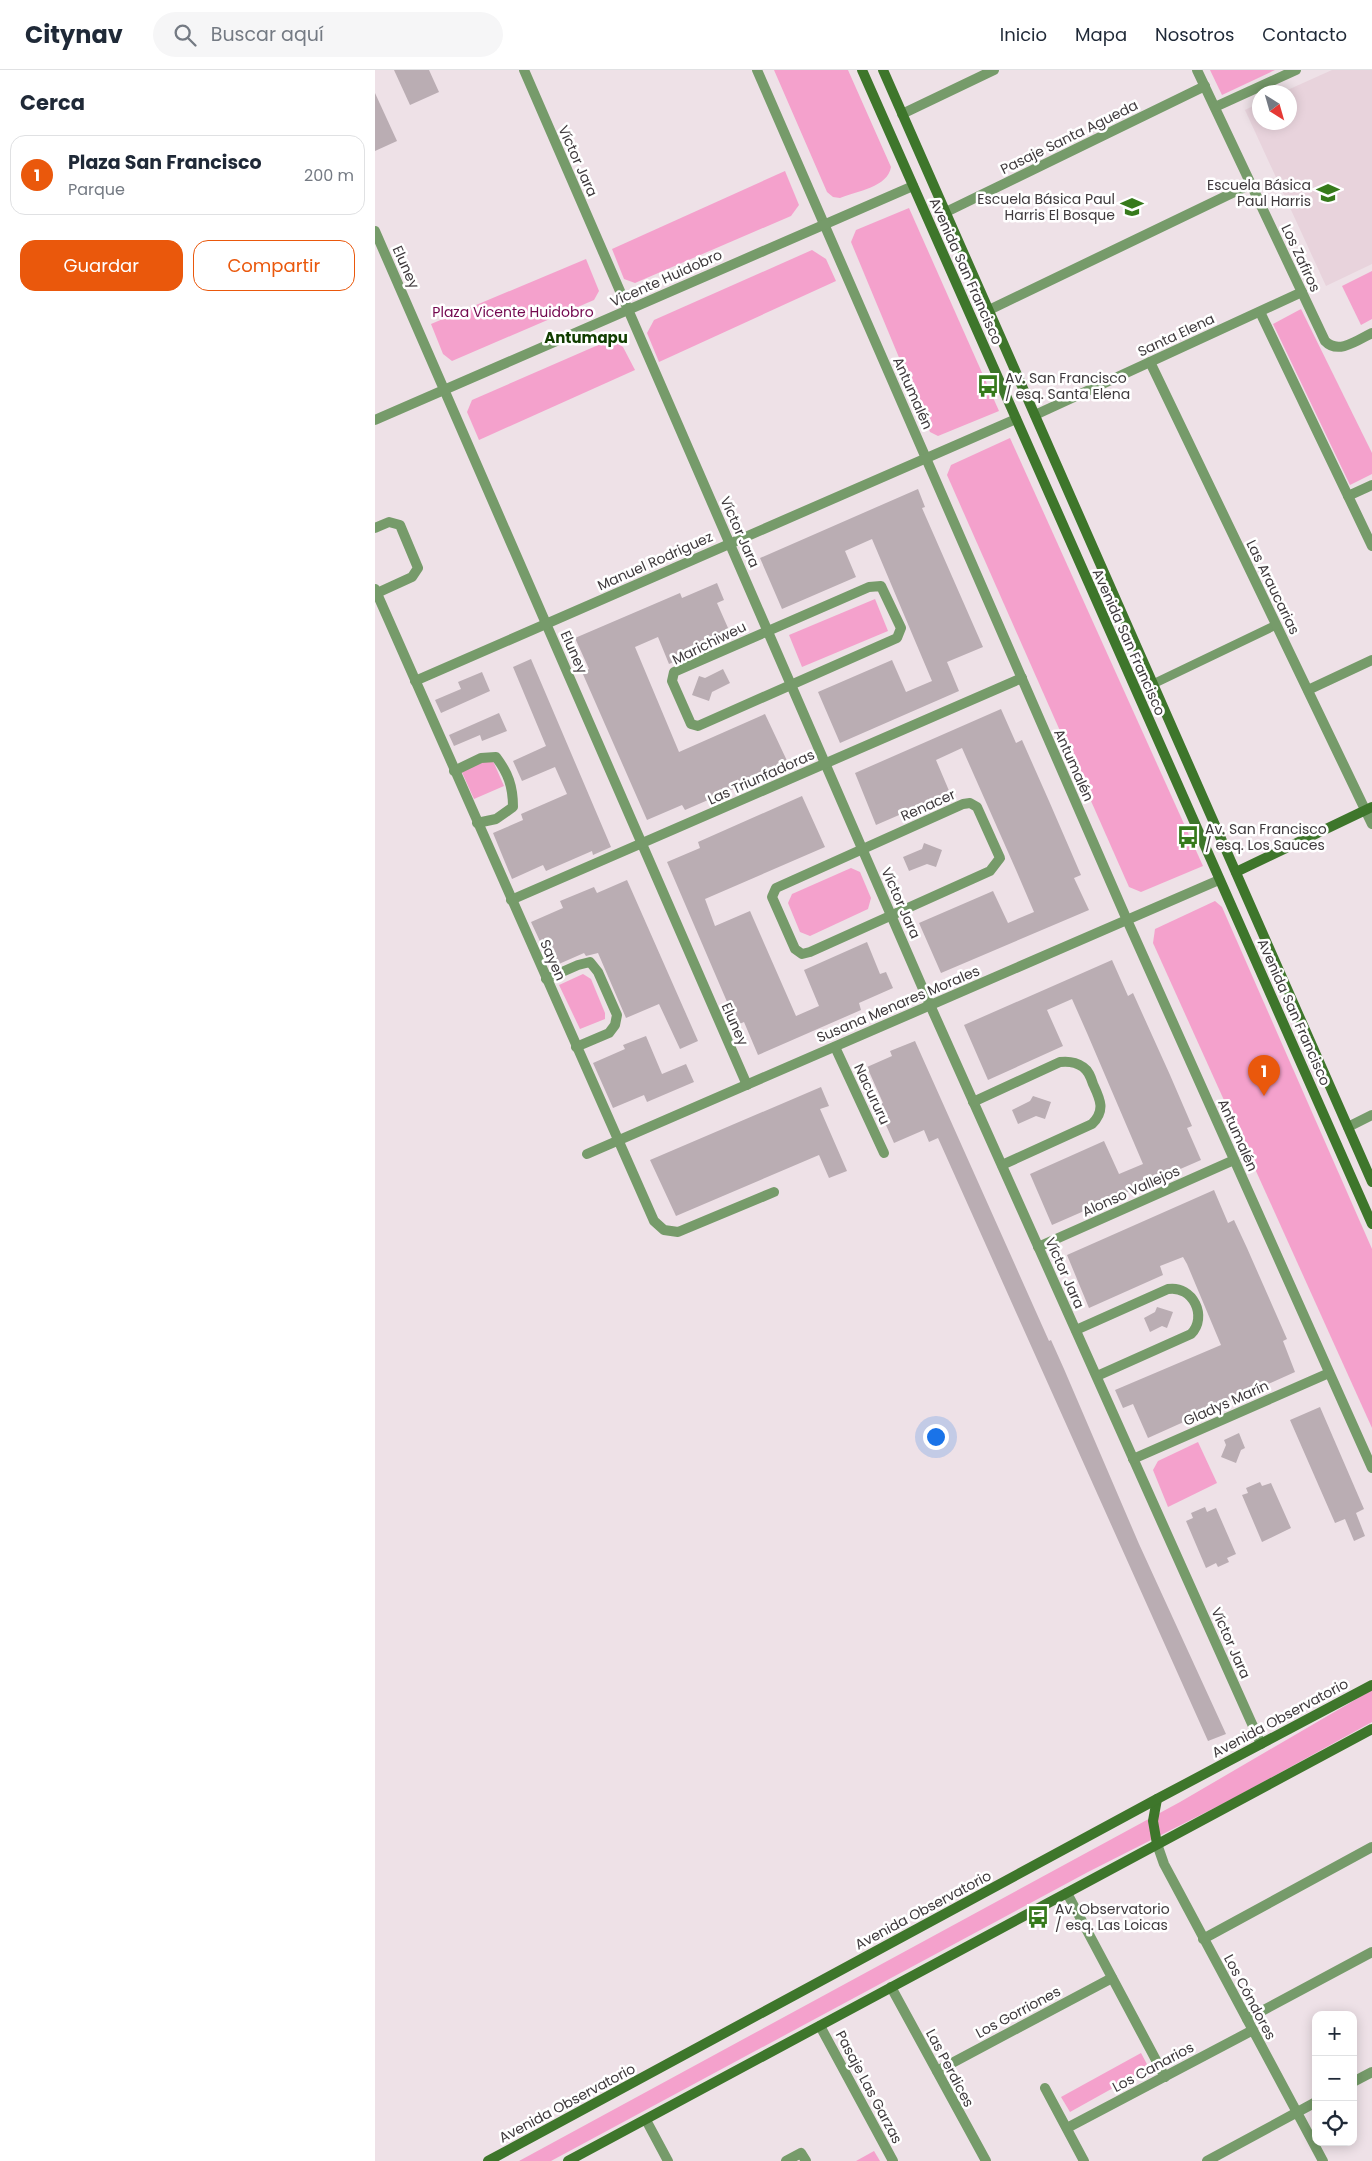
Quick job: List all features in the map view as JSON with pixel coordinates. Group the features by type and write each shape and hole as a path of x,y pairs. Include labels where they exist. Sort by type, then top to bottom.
{"main road":[{"name":"Avenida San Francisco","path":"862,70 1372,1224"},
{"name":"Avenida San Francisco","path":"883,70 1372,1182"},
{"path":"1236,872 1369,808"},
{"name":"Avenida Observatorio","path":"488,2161 1157,1799 1372,1685"},
{"path":"568,2161 1372,1729"},
{"path":"1157,1799 1153,1821 1157,1844"}],"street":[{"name":"Víctor Jara","path":"524,70 930,1005 1261,1744"},
{"name":"Antumalén","path":"757,70 1127,920 1372,1468"},
{"path":"902,114 994,70"},
{"name":"Los Zafiros","path":"1197,70 1325,341 1333,347 1341,347 1372,333"},
{"path":"1215,107 1296,70"},
{"name":"Pasaje Santa Agueda","path":"946,212 1205,86"},
{"path":"989,310 1251,184"},
{"name":"Vicente Huidobro","path":"375,420 913,186"},
{"name":"Eluney","path":"376,234 747,1085"},
{"name":"Santa Elena","path":"1035,416 1302,292"},
{"path":"1260,312 1372,546"},
{"name":"Las Araucarias","path":"1150,362 1276,625 1369,808 1372,824"},
{"name":"Manuel Rodriguez","path":"415,681 1016,419"},
{"path":"1348,496 1372,485"},
{"path":"375,528 389,522 399,525 418,568 412,577 376,591"},
{"path":"768,630 869,587 881,586 901,628 897,638 792,686"},
{"name":"Sayen","path":"376,591 654,1221 664,1230 678,1232 774,1192"},
{"name":"Marichiweu","path":"768,630 674,672 672,681 691,724 698,726 792,686"},
{"path":"1308,690 1372,660"},
{"name":"Las Triunfadoras","path":"511,900 1022,678"},
{"path":"455,771 481,758 496,757 508,772 513,791 513,807 496,819 477,823"},
{"name":"Renacer","path":"863,850 963,804 970,803 977,807 1000,858 989,871 892,915"},
{"path":"863,850 775,888 772,897 795,949 802,954 810,952 892,915"},
{"name":"Susana Menares Morales","path":"587,1154 1219,880"},
{"path":"546,979 578,965 590,962 598,972 617,1015 615,1025 609,1032 576,1046"},
{"name":"Nacururu","path":"835,1047 884,1153"},
{"path":"973,1102 1060,1062 1076,1063 1087,1071 1101,1102 1100,1113 1092,1124 1002,1165"},
{"path":"1348,1127 1372,1115"},
{"name":"Alonso Vallejos","path":"1038,1247 1234,1160"},
{"path":"1076,1330 1168,1289 1181,1289 1192,1298 1198,1311 1199,1320 1191,1334 1097,1376"},
{"name":"Gladys Marín","path":"1133,1459 1329,1373"},
{"name":"Los Cóndores","path":"1157,1844 1164,1864 1203,1939 1323,2161"},
{"path":"1203,1939 1372,1847"},
{"path":"1067,1893 1165,2077"},
{"path":"1247,2019 1372,1952"},
{"name":"Los Gorriones","path":"937,2071 1112,1978"},
{"name":"Las Perdices","path":"891,1987 985,2161"},
{"name":"Pasaje Las Garzas","path":"820,2026 893,2161"},
{"name":"Los Canarios","path":"1067,2128 1253,2030"},
{"path":"1357,2080 1372,2072"},
{"path":"1045,2088 1084,2161"},
{"path":"1212,2160 1312,2104"},
{"path":"646,2120 668,2161"},
{"path":"786,2161 804,2157"}],"lane":[{"path":"1153,684 1276,625"}],"shaded area":[{"name":"Escuela Básica Paul Harris","path":"1332,70 1372,70 1372,264 1326,286 1254,130 1297,130 1297,86"},
{"name":"Escuela Básica Paul Harris","path":"1252,106 1252,125 1245,110"}],"green space":[{"path":"774,70 848,70 891,167 889,174 878,184 840,198 833,197 827,192"},
{"path":"1210,70 1275,70 1222,95"},
{"name":"Plaza Vicente Huidobro","path":"785,171 799,205 791,216 635,283 624,279 612,249"},
{"path":"909,208 999,411 938,436 930,432 851,242 856,230"},
{"path":"812,250 826,259 836,281 659,362 647,333 654,320"},
{"name":"Plaza Vicente Huidobro","path":"586,259 599,291 594,300 452,361 443,354 431,324"},
{"path":"1372,271 1372,319 1361,325 1342,286"},
{"path":"1301,309 1372,453 1372,474 1350,485 1273,324"},
{"name":"Plaza Vicente Huidobro","path":"612,339 623,347 635,370 479,440 467,412 472,400"},
{"path":"1010,438 1203,866 1141,892 1129,887 947,475 951,465"},
{"path":"875,599 888,631 802,667 789,635"},
{"path":"490,754 504,786 474,799 460,768"},
{"path":"851,868 860,872 871,898 868,909 810,936 800,932 788,903 792,894"},
{"path":"1215,901 1222,907 1372,1249 1372,1428 1153,943 1155,929"},
{"path":"583,974 591,979 605,1013 605,1019 580,1029 559,985"},
{"path":"1198,1442 1217,1483 1168,1507 1153,1470 1158,1461"},
{"path":"1372,1690 1372,1722 1234,1798 1088,1872 551,2161 519,2161 1180,1802"},
{"path":"1141,2053 1149,2068 1070,2112 1061,2097"},
{"path":"874,2151 880,2161 856,2161"}],"building":[{"path":"394,70 429,70 439,92 410,105"},
{"path":"375,93 397,141 375,151"},
{"path":"918,489 925,507 922,508 983,647 947,662 959,691 840,743 818,692 892,660 906,692 932,681 872,539 845,551 856,577 782,609 760,558"},
{"path":"717,583 724,600 717,603 732,637 669,664 658,637 635,647 679,752 765,714 789,765 685,810 682,805 647,820 582,672 589,669 575,638 680,593 682,598"},
{"path":"531,659 611,847 593,855 592,851 546,871 543,865 512,879 493,833 523,820 521,814 567,794 555,767 522,781 513,761 546,746 513,667"},
{"path":"723,669 730,683 712,692 709,701 692,695 699,676 705,678"},
{"path":"482,672 490,691 441,713 435,700 461,689 458,682"},
{"path":"1001,709 1016,743 1022,740 1049,801 1081,875 1074,878 1089,910 941,973 919,923 993,891 1008,923 1034,912 1016,870 962,748 936,760 950,793 876,825 855,773"},
{"path":"499,713 507,731 482,741 480,735 454,746 449,735"},
{"path":"802,796 825,847 705,899 715,926 750,911 796,1016 819,1006 804,970 867,942 880,974 886,972 893,988 859,1003 861,1010 758,1055 744,1022 737,1025 667,862 700,848 698,842"},
{"path":"924,843 942,850 936,867 927,864 909,871 903,857 922,849"},
{"path":"627,880 698,1041 680,1049 659,1004 626,1018 598,953 586,956 584,953 552,967 531,922 563,908 560,901 594,887 597,893"},
{"path":"1112,960 1128,996 1133,993 1170,1075 1192,1126 1187,1128 1201,1160 1052,1225 1030,1174 1104,1141 1119,1174 1143,1164 1087,1033 1072,999 1047,1010 1063,1046 988,1080 964,1025"},
{"path":"646,1036 662,1074 686,1064 694,1082 647,1102 644,1095 613,1108 593,1063 625,1049 623,1045"},
{"path":"915,1041 1049,1341 1051,1340 1139,1544 1226,1734 1208,1741 938,1138 929,1142 924,1130 894,1143 877,1105 883,1103 867,1067 892,1056 890,1051"},
{"path":"821,1087 829,1106 820,1109 847,1171 829,1178 819,1155 676,1216 650,1160"},
{"path":"1033,1096 1051,1102 1045,1119 1036,1116 1018,1124 1012,1110 1030,1101"},
{"path":"1214,1190 1228,1223 1234,1220 1247,1248 1287,1339 1283,1341 1295,1372 1148,1438 1133,1404 1123,1408 1115,1390 1221,1345 1187,1264 1183,1257 1160,1266 1163,1275 1089,1308 1067,1255"},
{"path":"1157,1307 1173,1312 1167,1328 1162,1326 1150,1332 1144,1318 1155,1312"},
{"path":"1320,1407 1364,1509 1356,1513 1365,1536 1354,1541 1345,1519 1335,1523 1290,1420"},
{"path":"1239,1433 1245,1448 1241,1450 1236,1463 1221,1457 1226,1445 1224,1440"},
{"path":"1260,1482 1262,1486 1271,1483 1291,1528 1262,1542 1242,1495 1248,1493 1246,1488"},
{"path":"1205,1507 1207,1512 1216,1508 1236,1554 1227,1558 1229,1562 1218,1567 1216,1563 1206,1568 1186,1521 1193,1518 1191,1513"}],"place":[{"name":"Escuela Básica Paul Harris","path":"1328,193"},
{"name":"Escuela Básica Paul Harris El Bosque","path":"1132,207"},
{"name":"Av. San Francisco / esq. Santa Elena","path":"988,386"},
{"name":"Av. San Francisco / esq. Los Sauces","path":"1188,837"},
{"name":"Plaza San Francisco","path":"1264,1096"},
{"name":"Av. Observatorio / esq. Las Loicas","path":"1038,1917"}],"district":[{"name":"Antumapu","path":"586,337"}]}
